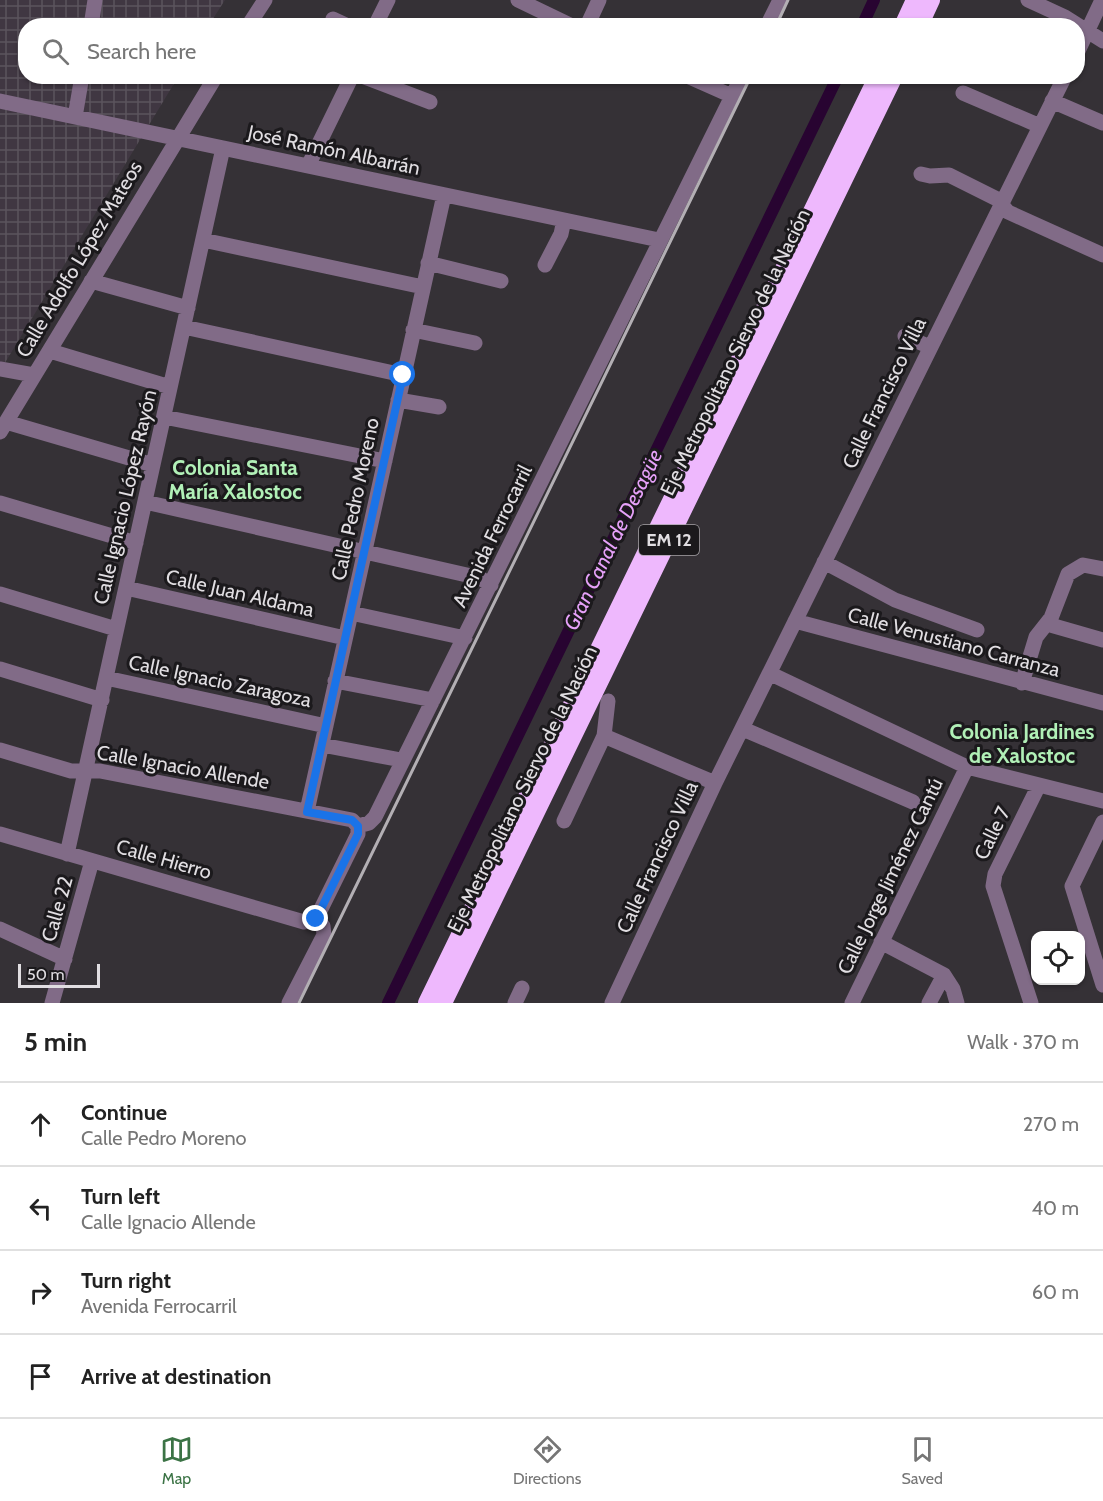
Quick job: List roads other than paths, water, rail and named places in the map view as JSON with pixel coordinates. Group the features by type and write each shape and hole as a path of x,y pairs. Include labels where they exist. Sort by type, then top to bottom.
{"highway":[{"path":"907,18 915,0"},
{"path":"923,18 931,0"},
{"name":"Eje Metropolitano Siervo de la Nación","path":"427,1003 874,84"},
{"name":"Eje Metropolitano Siervo de la Nación","path":"443,1003 890,84"}],"street":[{"path":"92,18 95,0"},
{"path":"253,18 265,0"},
{"path":"379,18 388,0"},
{"path":"518,0 535,3 559,18"},
{"path":"591,18 599,0"},
{"path":"771,18 780,0"},
{"path":"1028,0 1067,18"},
{"path":"1085,35 1102,0"},
{"path":"1087,31 1103,41"},
{"path":"75,117 81,84"},
{"name":"Calle Adolfo López Mateos","path":"3,427 211,84"},
{"path":"308,166 348,84"},
{"path":"383,84 430,102"},
{"path":"705,84 732,96"},
{"name":"Avenida Ferrocarril","path":"358,826 369,823 375,817 738,84"},
{"name":"Calle Francisco Villa","path":"612,1003 715,783 771,674 795,621 1060,84"},
{"path":"963,93 1040,126"},
{"name":"José Ramón Albarrán","path":"0,101 659,240"},
{"path":"1052,101 1103,123"},
{"name":"Calle Ignacio López Rayón","path":"67,854 223,148"},
{"path":"921,174 930,176 945,174 997,199 1008,212 1103,255"},
{"name":"Calle Pedro Moreno","path":"307,812 444,195"},
{"path":"545,265 561,234 564,220"},
{"path":"203,240 423,287"},
{"path":"428,263 501,281"},
{"path":"91,281 188,308"},
{"path":"184,327 403,375"},
{"path":"413,330 475,343"},
{"path":"905,336 930,346"},
{"path":"50,351 170,387"},
{"path":"0,369 34,375"},
{"path":"398,400 439,408"},
{"path":"164,417 385,461"},
{"path":"3,427 153,465"},
{"path":"145,502 365,550 480,578 491,585"},
{"path":"0,503 136,543"},
{"path":"824,562 895,600 977,630"},
{"path":"1022,682 1036,637 1047,624 1068,574 1083,565 1103,569"},
{"name":"Calle Juan Aldama","path":"126,588 345,638"},
{"path":"0,594 116,629"},
{"path":"351,613 465,638"},
{"name":"Calle Venustiano Carranza","path":"795,621 1103,703"},
{"path":"1047,624 1103,640"},
{"path":"0,669 102,700"},
{"path":"771,674 967,767 1103,801"},
{"name":"Calle Ignacio Zaragoza","path":"106,678 326,726"},
{"name":"Calle Ignacio Zaragoza","path":"335,681 433,700"},
{"path":"564,821 604,736 609,701"},
{"path":"743,729 913,802"},
{"path":"604,736 715,783"},
{"path":"322,745 402,762"},
{"name":"Calle Ignacio Allende","path":"0,750 71,771 100,771 352,820 358,826"},
{"name":"Calle Jorge Jiménez Cantú","path":"852,1003 967,767"},
{"name":"Calle 7","path":"1031,1003 993,886 995,874 1039,784"},
{"path":"1103,822 1072,886 1103,985"},
{"path":"289,1003 324,935 323,927 316,919 358,834 358,826"},
{"name":"Calle Hierro","path":"0,834 304,922 316,919"},
{"name":"Calle 22","path":"52,1003 92,861"},
{"path":"0,929 65,959"},
{"path":"881,942 944,975 953,989 957,1003"},
{"path":"929,1003 944,975"},
{"path":"515,1003 522,988"}],"waterway":[{"name":"Gran Canal de Desagüe","path":"866,18 874,0"},
{"name":"Gran Canal de Desagüe","path":"388,1003 834,84"}],"railway":[{"path":"780,18 788,0"},
{"path":"299,1003 747,84"}],"district":[{"name":"Colonia Santa María Xalostoc","path":"235,480"},
{"name":"Colonia Jardines de Xalostoc","path":"1022,744"}]}
